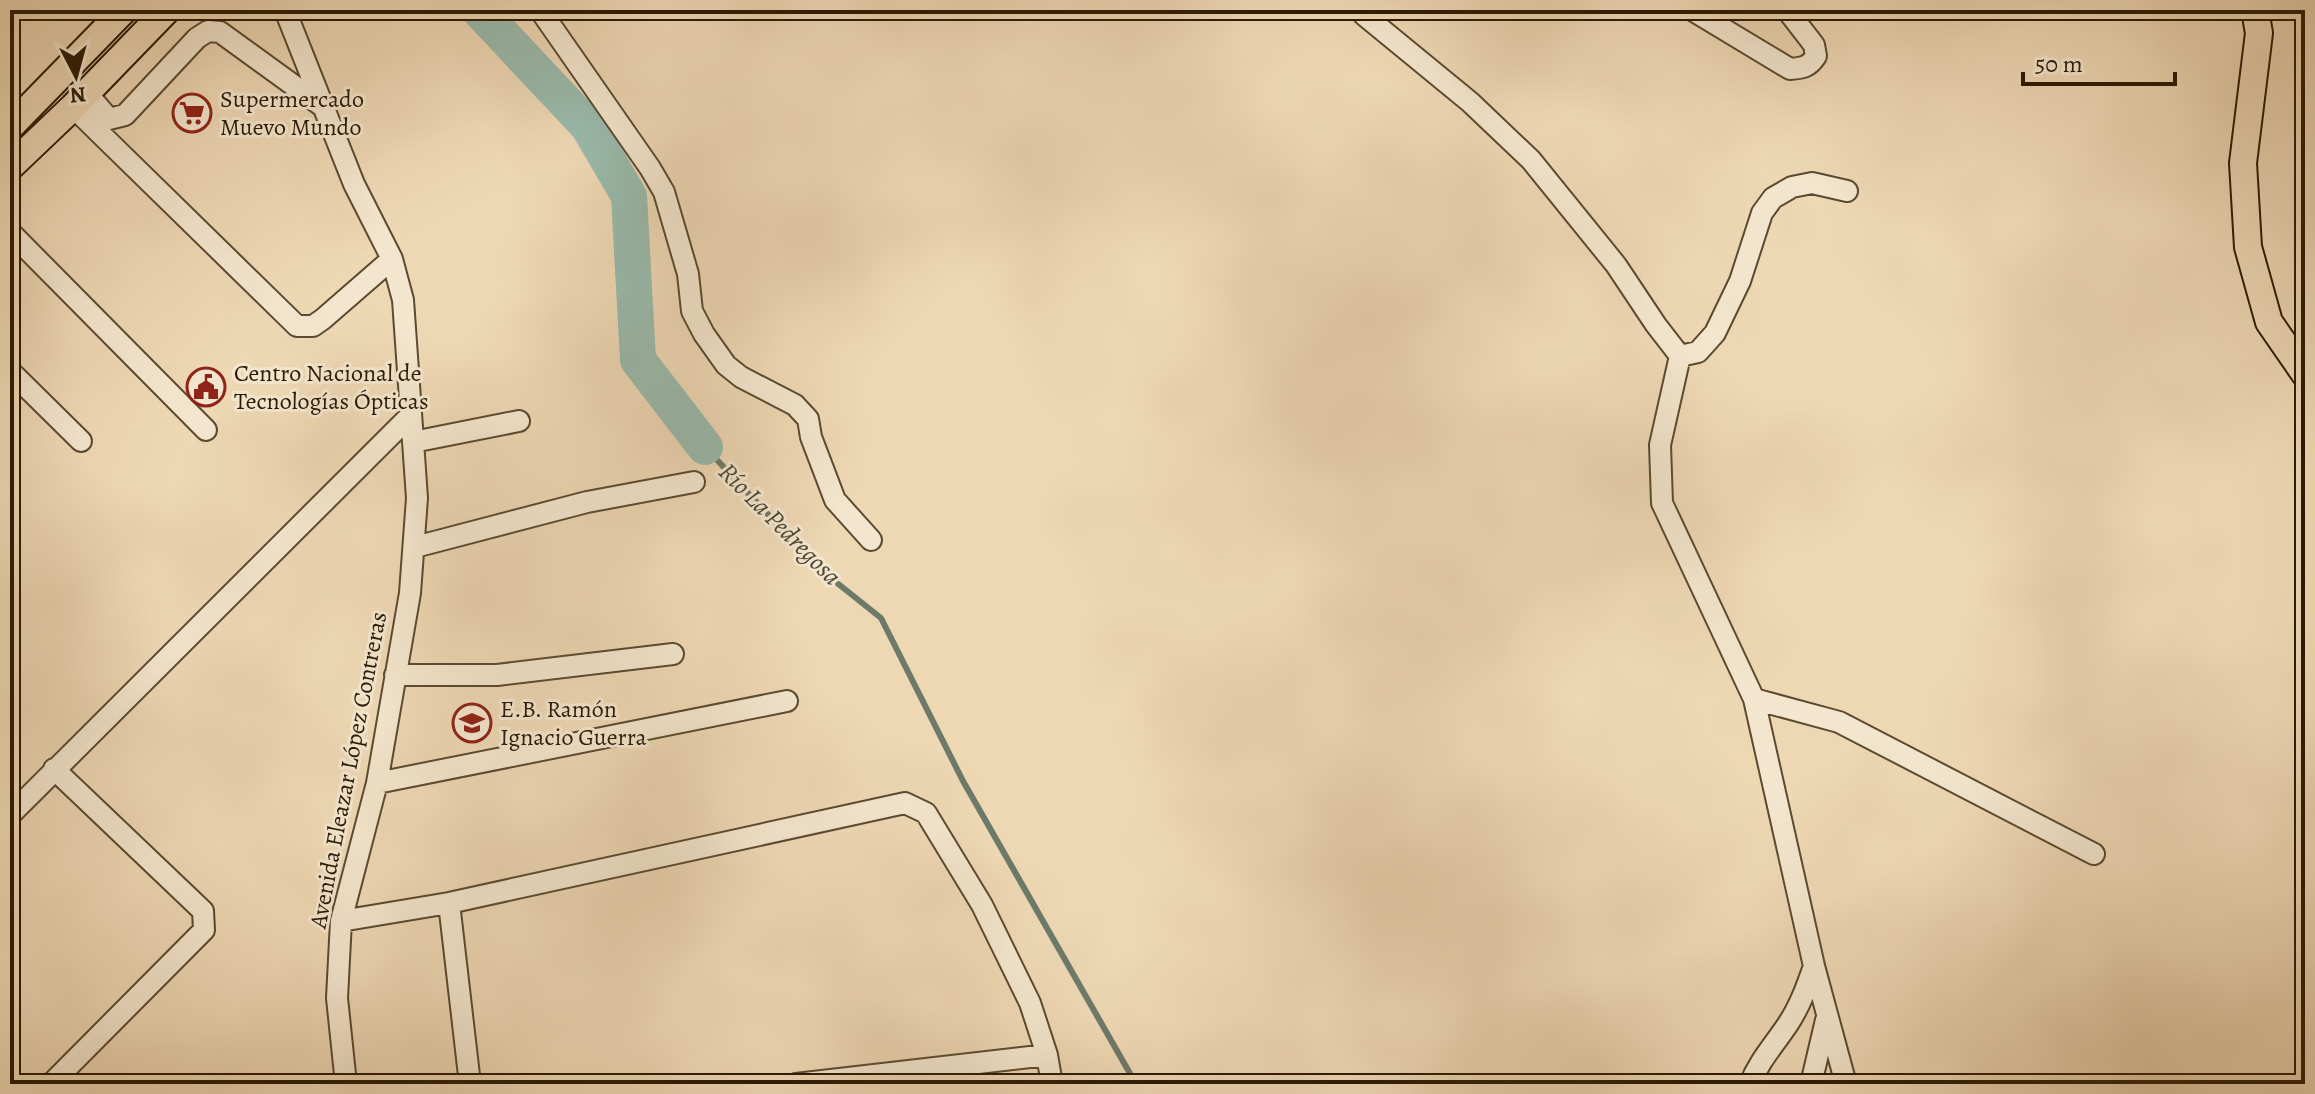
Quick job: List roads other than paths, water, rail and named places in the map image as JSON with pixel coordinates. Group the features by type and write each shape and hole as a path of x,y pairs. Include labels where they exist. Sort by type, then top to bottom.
{"main road":[{"path":"10,127 124,10"},
{"path":"10,167 167,10"},
{"path":"2255,10 2259,33 2243,163 2248,247 2269,322 2305,374"}],"street":[{"name":"Avenida Eleazar López Contreras","path":"285,10 354,184 392,259 403,300 417,498 410,593 377,783 341,921 337,998 346,1084"},
{"path":"540,10 664,192 688,274 692,311 704,334 726,365 741,377 795,405 808,419 811,437 835,500 871,540"},
{"path":"1692,10 1790,69 1802,68 1811,64 1816,56 1814,45 1787,10"},
{"path":"1363,12 1470,102 1531,160 1616,265 1680,356 1660,445 1662,503 1754,699 1814,966 1846,1084"},
{"path":"79,100 109,119 125,115 197,38 208,31 220,32 322,106"},
{"path":"79,100 297,326 313,326 323,319 392,259"},
{"path":"1680,356 1698,352 1715,333 1740,281 1762,213 1773,198 1792,187 1812,183 1847,191"},
{"path":"10,232 206,430"},
{"path":"10,371 81,441"},
{"path":"10,815 410,416"},
{"path":"413,442 519,421"},
{"path":"415,547 587,502 694,482"},
{"path":"395,675 497,675 673,654"},
{"path":"1754,699 1839,722 2094,854"},
{"path":"377,783 787,701"},
{"path":"51,1084 204,930 203,911 54,769"},
{"path":"341,921 449,903 905,803 926,813 982,905 1030,1003 1047,1055 1052,1084"},
{"path":"449,903 470,1084"},
{"path":"1750,1084 1758,1064 1788,1024 1814,966"},
{"path":"1811,1084 1827,1016"},
{"path":"796,1084 1047,1055"}],"waterway":[{"name":"Río La Pedregosa","path":"479,10 588,126 629,196 638,360 705,447"},
{"name":"Río La Pedregosa","path":"705,447 817,567 881,618 963,781 1136,1084"}],"place":[{"name":"Supermercado Muevo Mundo","path":"192,113"},
{"name":"Centro Nacional de Tecnologías Ópticas","path":"206,387"},
{"name":"E.B. Ramón Ignacio Guerra","path":"472,723"}]}
